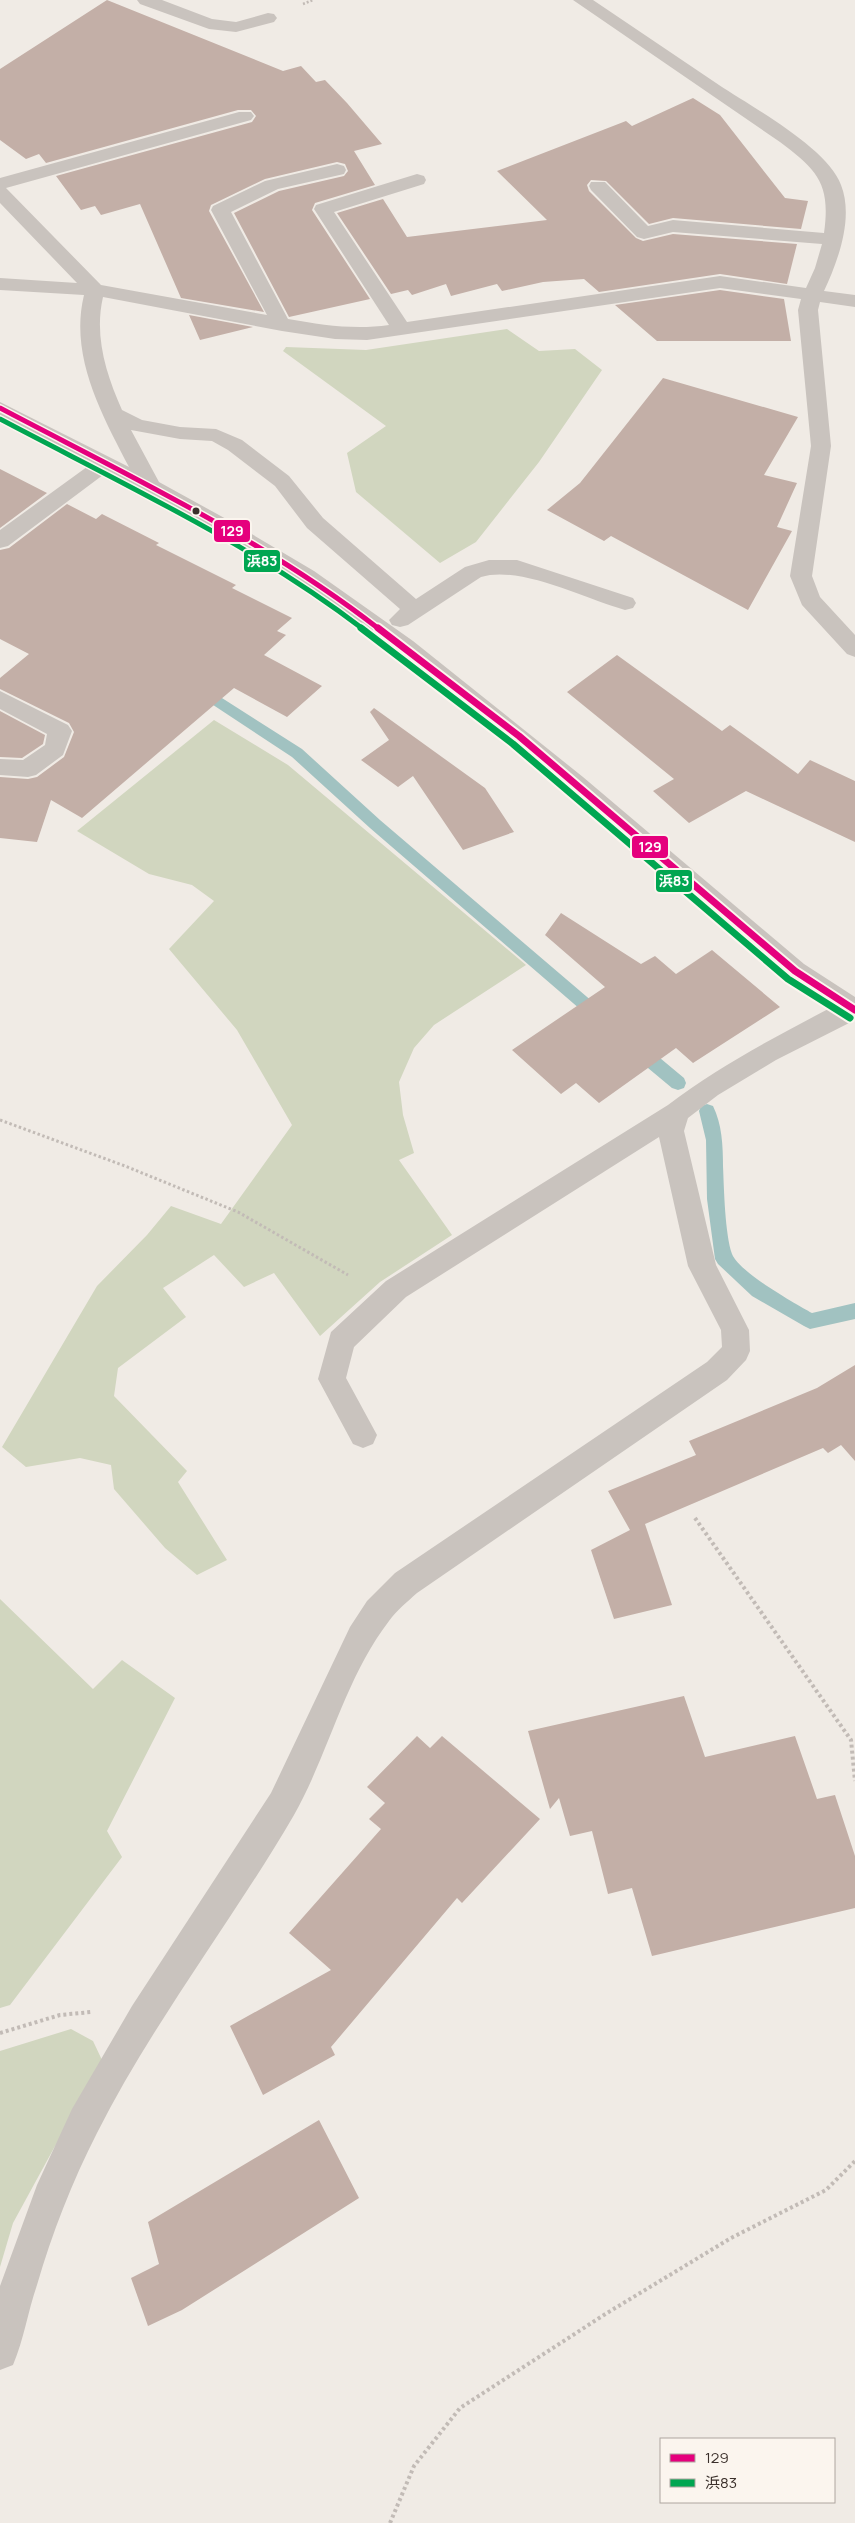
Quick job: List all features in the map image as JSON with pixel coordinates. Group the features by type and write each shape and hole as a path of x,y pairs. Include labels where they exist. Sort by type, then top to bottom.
{"street":[{"path":"146,0 209,24 236,27 268,18"},
{"path":"582,0 786,138 818,164 832,185 836,215 832,239 825,268 810,294 808,310 821,446 801,576 810,600 855,649"},
{"path":"0,184 245,116"},
{"path":"282,325 220,210 272,185 337,170"},
{"path":"402,329 323,210 417,180"},
{"path":"598,186 644,233 673,226 832,239"},
{"path":"0,192 7,208 95,290"},
{"path":"0,284 95,290 282,325 335,333 367,334 720,282 855,301"},
{"path":"95,290 88,307 92,352 111,413 152,489"},
{"path":"0,408 259,548 346,603 443,675 795,971 853,1010 742,1068 708,1088 677,1112 396,1289 341,1341 332,1379 363,1435"},
{"path":"111,413 137,424 180,433 216,435 235,445 282,481 316,523 415,610"},
{"path":"0,541 104,464"},
{"path":"383,631 472,572 489,567 517,566 625,603"},
{"path":"0,699 60,731 55,749 28,769 0,767"},
{"path":"0,2352 16,2286 56,2181 100,2091 283,1802 322,1724 351,1654 376,1613 406,1583 718,1371 736,1351 735,1330 702,1266 671,1131 677,1112"}],"path":[{"path":"0,1120 125,1166 238,1212 386,1298"},
{"path":"695,1518 851,1740 855,1781"},
{"path":"0,2033 60,2015 152,2007"},
{"path":"390,2523 414,2466 460,2408 606,2313 731,2238 826,2190 855,2162"}],"green space":[{"path":"507,329 539,351 575,349 602,370 539,462 476,542 440,563 356,492 347,453 386,426 283,351 286,347 366,350"},
{"path":"214,720 288,765 526,965 434,1025 414,1048 399,1082 403,1115 414,1153 399,1160 452,1235 380,1282 320,1336 274,1273 244,1287 214,1255 163,1288 186,1317 118,1368 114,1396 187,1471 178,1482 227,1560 197,1575 165,1548 114,1489 111,1465 80,1458 26,1467 2,1447 97,1286 147,1235 171,1206 221,1224 292,1125 237,1030 169,949 214,901 192,885 149,874 77,831"},
{"path":"0,1599 93,1689 122,1660 175,1698 107,1831 122,1857 10,2005 0,2008"},
{"path":"71,2029 93,2041 102,2060 13,2223 0,2267 0,2051"}],"building":[{"path":"107,0 283,71 301,66 316,82 325,80 347,103 382,144 354,151 375,185 315,203 312,210 370,299 289,317 234,213 279,191 344,176 348,171 345,164 337,162 265,179 211,205 209,211 264,312 181,298 140,204 101,215 95,206 81,210 56,176 252,122 256,116 251,110 238,110 46,163 39,154 26,159 0,140 0,69"},
{"path":"693,98 720,115 785,198 808,201 801,229 673,218 649,224 606,181 591,180 587,185 589,191 636,238 643,241 673,234 797,244 787,284 720,274 599,292 584,279 543,282 502,291 497,284 451,296 446,284 412,295 408,290 391,294 337,213 383,199 407,237 547,220 497,171 626,121 632,126"},
{"path":"720,290 784,299 791,341 657,341 615,305"},
{"path":"189,315 253,327 200,340"},
{"path":"663,378 798,417 764,475 797,483 777,527 792,531 748,610 611,536 604,541 547,510 580,483"},
{"path":"0,469 47,493 0,528"},
{"path":"67,504 96,519 102,514 159,543 156,545 236,585 232,588 292,618 277,631 286,635 264,655 322,686 287,717 234,688 82,818 51,800 37,842 0,838 0,777 28,779 37,777 64,757 74,732 69,723 0,689 0,678 29,654 0,639 0,550 9,548"},
{"path":"617,655 722,731 730,725 798,774 810,760 855,781 855,842 746,791 689,823 653,791 674,779 567,692"},
{"path":"374,708 485,788 514,832 463,850 413,776 398,787 361,760 389,740 370,712"},
{"path":"0,711 45,735 43,744 22,758 0,757"},
{"path":"561,913 641,964 655,956 676,974 712,950 780,1007 693,1063 676,1048 599,1103 576,1083 561,1094 512,1050 605,987 545,935"},
{"path":"855,1365 855,1461 841,1445 828,1453 823,1448 645,1524 672,1605 614,1619 591,1550 630,1530 608,1491 696,1455 689,1441 817,1388"},
{"path":"684,1696 705,1757 795,1736 817,1799 835,1795 855,1856 855,1908 652,1956 632,1888 608,1894 592,1831 570,1836 559,1798 550,1809 528,1731"},
{"path":"417,1736 430,1748 442,1736 540,1819 462,1903 457,1898 331,2047 335,2055 263,2095 230,2026 331,1970 289,1933 381,1829 369,1819 385,1803 367,1787"},
{"path":"319,2120 359,2198 182,2310 148,2326 131,2278 159,2264 148,2222"}],"waterway":[{"path":"200,689 297,753 375,824 601,1018"},
{"path":"636,1048 678,1083"},
{"path":"707,1111 714,1140 716,1199 724,1259 758,1291 810,1321 855,1311"}],"transit line":[{"name":"129","path":"0,408 220,524 306,576 347,604 519,736 795,971 855,1010"},
{"name":"浜83","path":"0,419 215,533 300,584 341,612 513,744 788,979 850,1018"}]}
